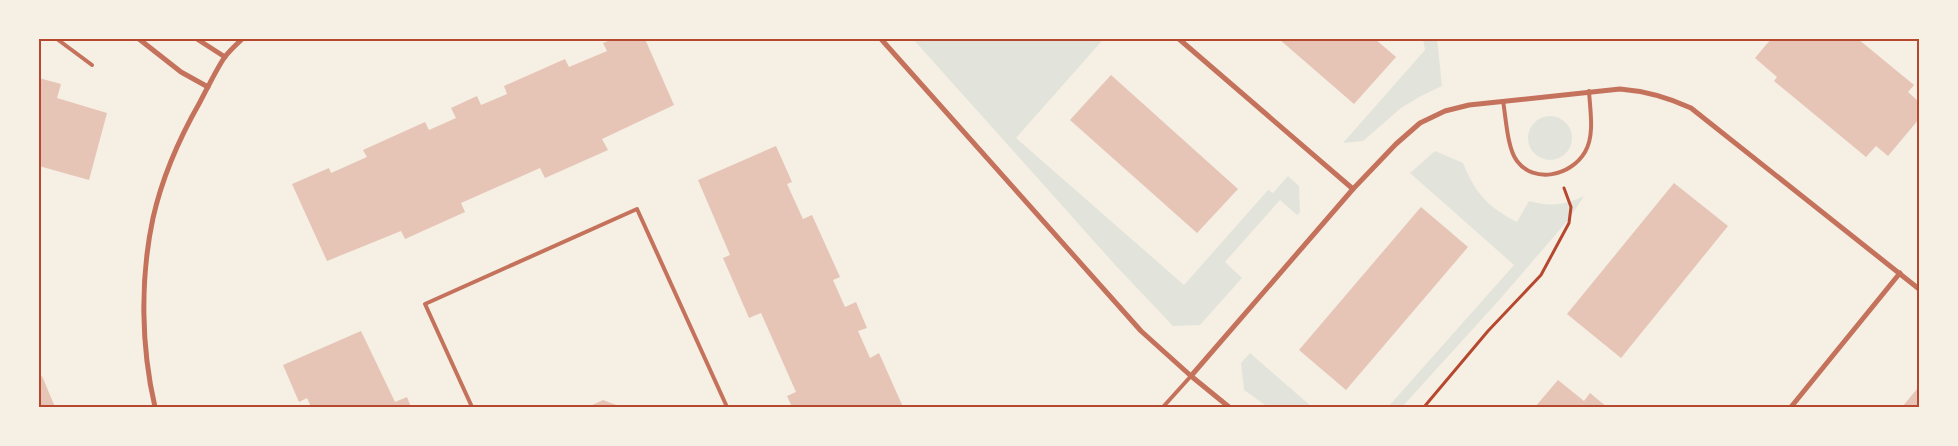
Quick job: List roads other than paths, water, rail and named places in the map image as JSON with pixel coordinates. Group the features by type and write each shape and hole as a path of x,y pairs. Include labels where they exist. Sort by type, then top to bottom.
{"street":[{"path":"139,39 181,72 208,87"},
{"path":"197,39 224,57"},
{"path":"155,407 149,382 144,322 146,266 153,217 170,164 192,115 224,57 242,39"},
{"path":"881,39 1141,330 1191,376 1229,407"},
{"path":"1179,39 1352,189"},
{"path":"1191,376 1352,189 1396,144 1420,123 1445,111 1469,105 1620,89 1644,91 1666,97 1691,108 1919,289"},
{"path":"1791,407 1900,273"}],"lane":[{"path":"58,39 92,65"},
{"path":"1503,101 1510,144 1516,159 1526,171 1541,175 1558,174 1573,165 1585,152 1591,131 1589,91"},
{"path":"472,407 425,304 637,209 727,407"},
{"path":"1163,407 1191,376"}]}
